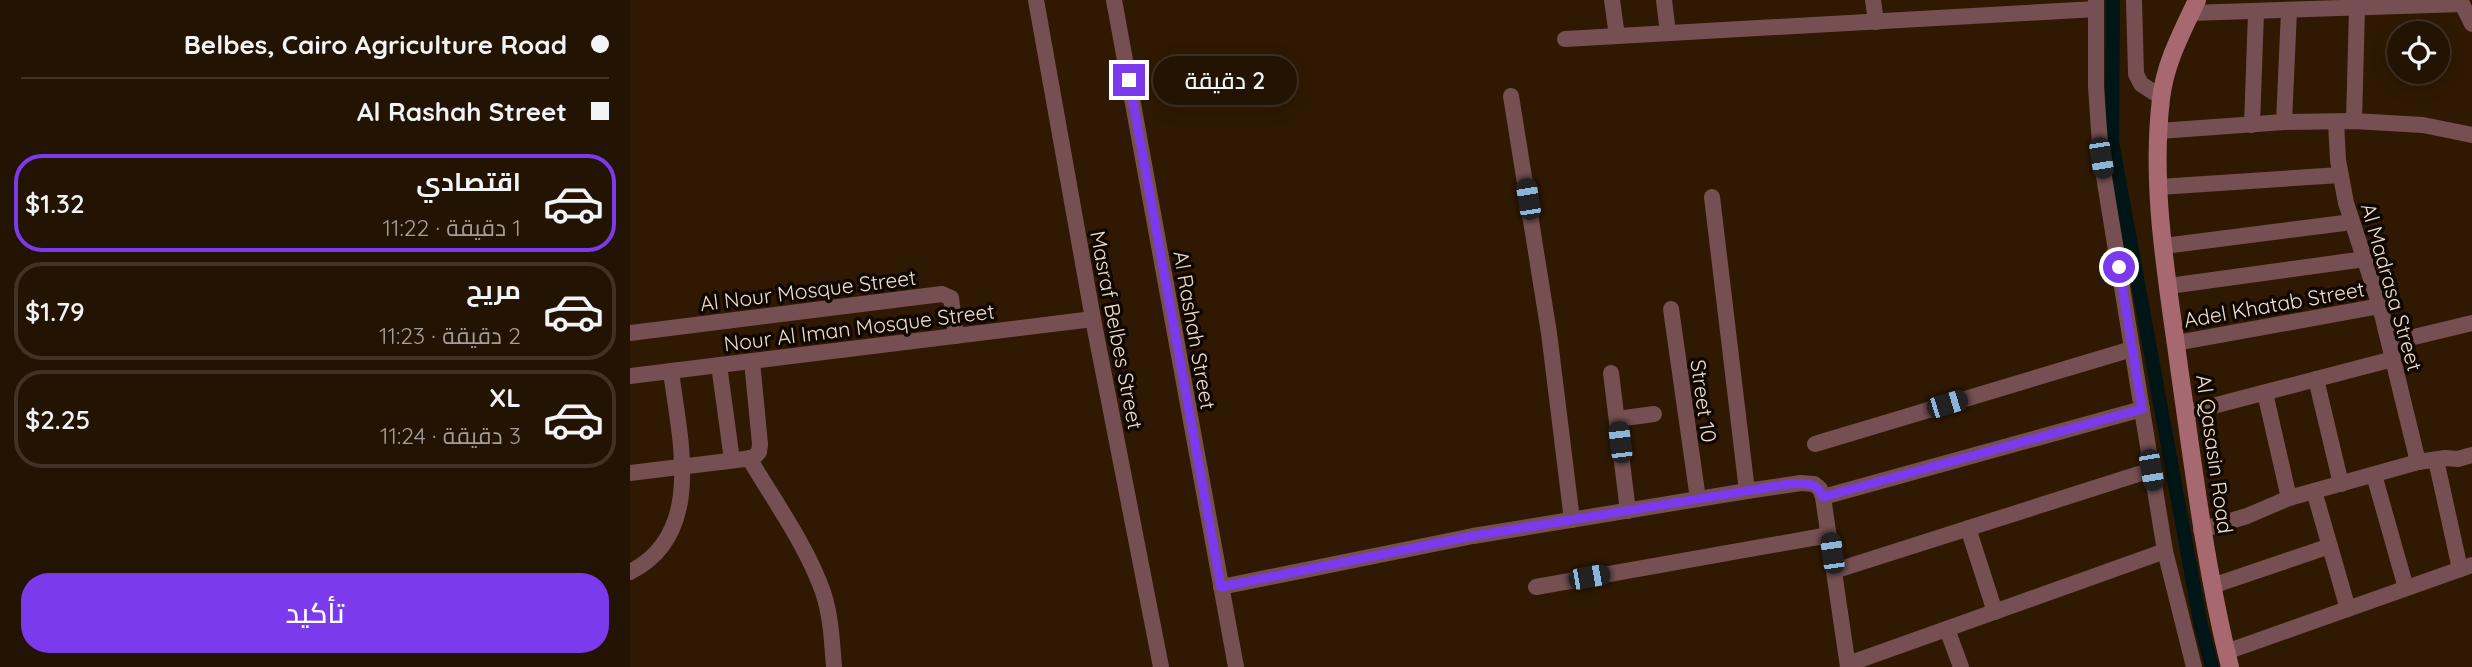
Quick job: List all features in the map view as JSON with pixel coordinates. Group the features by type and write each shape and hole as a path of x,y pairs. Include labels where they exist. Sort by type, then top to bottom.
{"street":[{"name":"Masraf Belbes Street","path":"1036,0 1093,319 1161,667"},
{"name":"Al Rashah Street","path":"1114,0 1236,667"},
{"path":"1612,0 1617,36"},
{"path":"1664,0 1668,33"},
{"path":"1873,0 1876,22"},
{"path":"2134,0 2136,74 2141,84 2161,97"},
{"path":"2194,6 2256,12 2461,2 2472,24"},
{"path":"1565,39 1876,22 2096,5 2097,128 2165,551 2194,667"},
{"name":"Al Qasasin Road","path":"2194,6 2168,66 2161,97 2159,187 2164,246 2201,530 2228,660"},
{"path":"2354,121 2357,8"},
{"path":"2284,122 2288,11"},
{"path":"2252,125 2256,12"},
{"path":"1511,96 1549,333 1572,520"},
{"path":"2159,131 2284,122 2354,121 2423,125 2472,135"},
{"name":"Al Madrasa Street","path":"2336,122 2340,175 2352,222 2380,306 2418,462"},
{"path":"2159,187 2340,175"},
{"path":"1712,197 1747,491"},
{"path":"2164,246 2352,222"},
{"path":"2169,286 2365,259"},
{"name":"Al Nour Mosque Street","path":"630,333 942,294 951,298 957,336"},
{"name":"Adel Khatab Street","path":"2176,343 2380,306"},
{"name":"Street 10","path":"1671,309 1698,499"},
{"name":"Nour Al Iman Mosque Street","path":"630,376 1093,319"},
{"path":"2186,413 2316,379 2472,324"},
{"path":"1815,444 2132,349"},
{"path":"630,467 630,473 753,458 759,452 760,444 751,361"},
{"path":"719,365 732,460"},
{"path":"630,572 642,566 664,545 681,505 683,466 671,371"},
{"path":"1611,373 1628,511"},
{"path":"2316,379 2341,484"},
{"path":"2265,393 2289,498"},
{"path":"1823,497 2142,409"},
{"path":"1617,419 1654,414"},
{"path":"2201,530 2264,510 2289,498 2418,462 2458,459 2472,455"},
{"path":"749,458 796,536 822,592 831,622 834,667"},
{"path":"2228,660 2348,609 2466,567 2436,460"},
{"path":"1834,572 2151,470"},
{"path":"2374,475 2406,588"},
{"path":"1221,587 1386,552 1747,491 1810,484 1817,486 1823,497 1848,666 2165,551"},
{"path":"2314,491 2348,609"},
{"path":"1968,528 1995,612"},
{"path":"1536,587 1829,535"},
{"path":"2213,586 2330,546"},
{"path":"1947,629 1961,667"}],"waterway":[{"path":"2113,0 2112,142 2201,626 2212,667"}],"route":[{"path":"1129,80 1221,587 1473,536 1789,484 1814,484 1823,497 2142,409 2119,267"}]}
